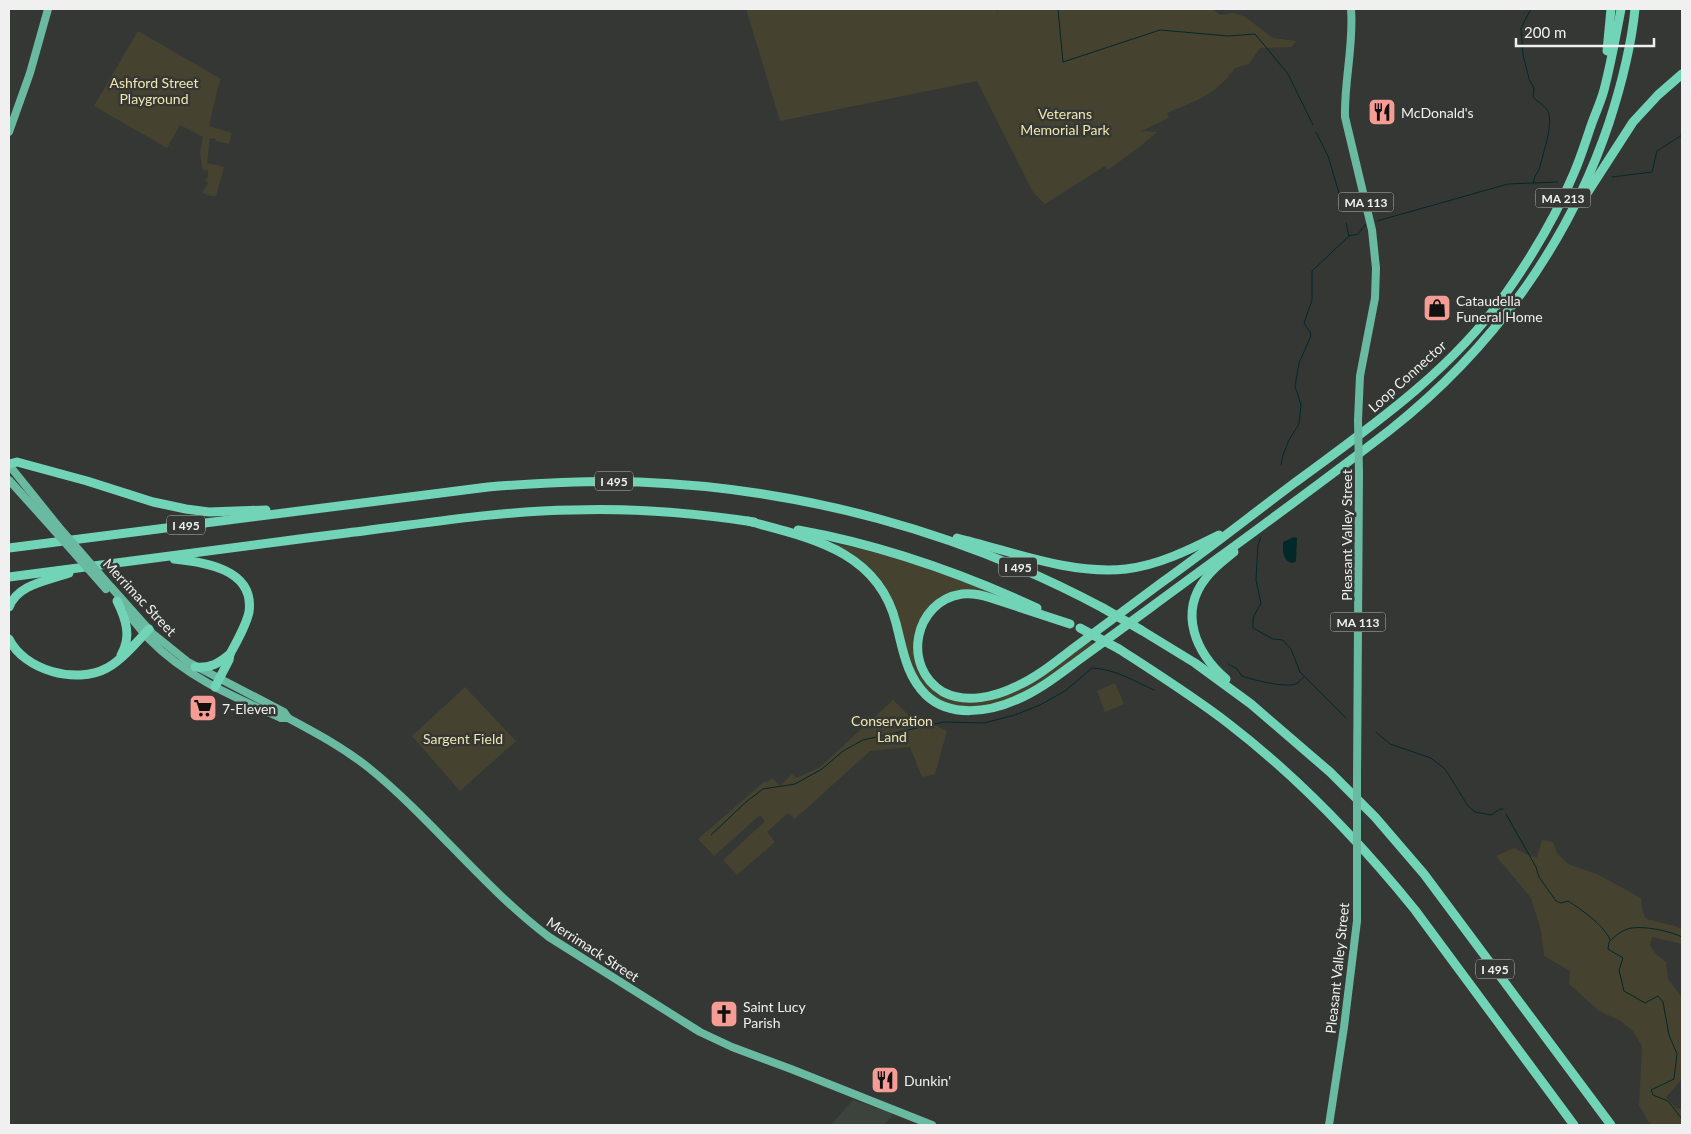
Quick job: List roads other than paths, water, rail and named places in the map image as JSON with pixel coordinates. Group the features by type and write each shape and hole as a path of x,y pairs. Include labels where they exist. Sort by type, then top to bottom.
{"highway":[{"path":"1598,106 1609,41 1611,9"},
{"name":"Loop Connector","path":"1235,528 1384,417 1430,378 1478,328 1507,290 1529,258 1556,211 1574,174 1611,62 1621,9"},
{"name":"Loop Connector","path":"1297,499 1422,404 1463,364 1517,300 1558,238 1586,183 1603,140 1624,69 1635,9"},
{"path":"1558,238 1633,122 1658,95 1682,74"},
{"path":"10,467 17,462 87,481 153,502 186,509 209,512 295,511"},
{"name":"I 495","path":"9,548 488,487 561,482 640,482 720,488 788,498 846,510 929,533 1020,568 1103,608 1142,630 1201,667 1251,704 1330,772 1375,817 1424,874 1611,1125"},
{"path":"748,521 819,542 856,562 876,581 890,606 896,620 908,667 914,680 927,695 941,705 959,710 974,711 1010,703 1043,686 1297,499"},
{"path":"1251,704 1214,668 1203,653 1193,628 1192,606 1198,590 1210,573 1297,499"},
{"name":"I 495","path":"9,577 444,521 543,511 598,510 686,513 748,521 839,538 912,558 992,587 1080,628 1119,649 1229,724 1288,774 1339,823 1389,878 1415,910 1574,1125"},
{"path":"929,533 953,537 1078,568 1110,570 1136,567 1166,559 1235,528"},
{"path":"1070,624 991,598 980,595 961,594 943,601 924,619 918,637 918,652 929,679 944,692 956,697 972,698 1005,691 1041,672 1235,528"},
{"path":"161,558 198,561 214,565 225,570 238,580 246,593 248,612 246,623 217,683"},
{"path":"9,608 18,593 28,587 82,568"},
{"path":"116,601 124,619 127,636 125,648 119,659"},
{"path":"9,639 14,647 28,660 46,669 79,675 95,673 107,668 147,632"},
{"path":"195,667 213,666 230,654"}],"main road":[{"path":"9,132 32,66 48,9"},
{"name":"Pleasant Valley Street","path":"1329,1125 1357,922 1358,420 1360,376 1374,304 1376,278 1372,230 1345,118 1352,36 1351,9"},
{"name":"Merrimac Street","path":"10,467 56,528"},
{"name":"Merrimac Street","path":"9,480 56,528 147,632 159,649 188,672 284,712 288,718"},
{"name":"Merrimac Street","path":"108,588 116,601 147,632 217,683"},
{"name":"Merrimack Street","path":"288,718 345,750 370,768 412,806 535,926 605,973 700,1032 732,1047 791,1068 932,1125"}],"water":[{"path":"1294,537 1297,538 1296,561 1293,563 1285,558 1283,542"}],"waterway":[{"path":"1058,9 1063,62 1160,30 1228,36 1255,34 1288,74 1313,125"},
{"path":"1531,9 1521,28 1523,55 1529,79 1534,88 1533,97 1548,111 1550,123 1539,170 1533,184"},
{"path":"1316,132 1328,156 1342,203"},
{"path":"1612,177 1652,172 1657,151 1682,135"},
{"path":"1377,221 1508,184 1558,182"},
{"path":"1281,465 1289,440 1299,424 1301,405 1295,386 1299,363 1311,336 1304,323 1312,300 1312,271 1349,236 1346,223"},
{"path":"1349,236 1358,234 1366,224"},
{"path":"1261,537 1258,545 1256,580 1261,603 1253,618 1253,628 1273,639 1283,640 1291,649 1300,672 1346,718"},
{"path":"1228,664 1237,669 1242,676 1270,683 1293,685 1304,677"},
{"path":"711,835 746,802 763,789 795,784 822,769 843,751 863,740 944,722 984,723 1015,715 1040,705 1065,691 1092,668 1116,673 1154,690"},
{"path":"1376,732 1390,744 1431,758 1445,769 1468,806 1475,812 1491,815 1503,809"},
{"path":"1506,814 1536,867 1539,877 1556,901 1561,903 1568,901 1579,908 1603,929 1610,940"},
{"path":"1682,937 1658,929 1632,928 1622,931 1614,937 1609,942 1608,949 1623,958 1619,970 1624,991 1645,1003 1658,996 1663,1002 1669,1035 1677,1054 1674,1079 1651,1090 1653,1095 1668,1101 1682,1119"}],"place":[{"name":"McDonald's","path":"1382,112"},
{"name":"Cataudella Funeral Home","path":"1437,308"},
{"name":"7-Eleven","path":"203,708"},
{"name":"Saint Lucy Parish","path":"724,1014"},
{"name":"Dunkin'","path":"885,1080"}],"park label":[{"name":"Ashford Street Playground","path":"154,90"},
{"name":"Veterans Memorial Park","path":"1065,122"},
{"name":"Conservation Land","path":"892,728"},
{"name":"Sargent Field","path":"463,738"}]}
